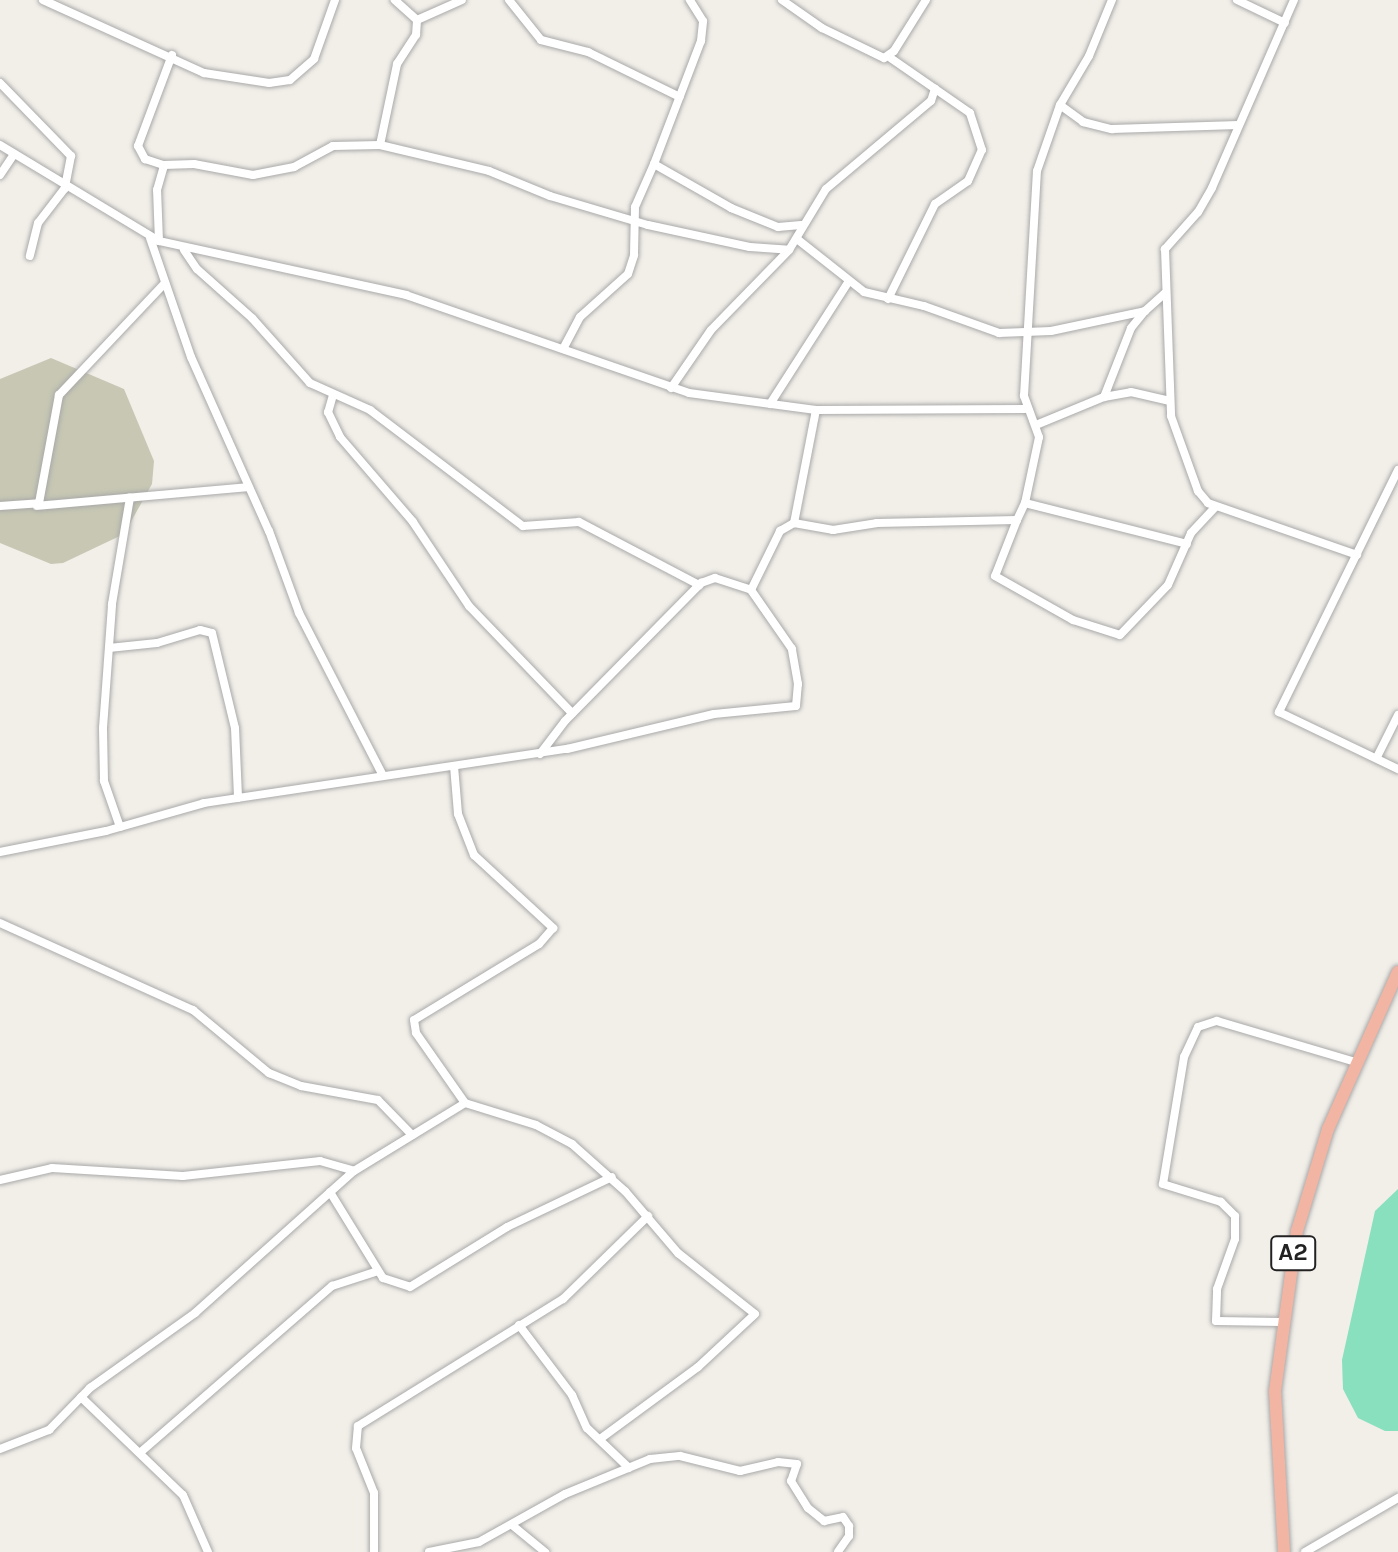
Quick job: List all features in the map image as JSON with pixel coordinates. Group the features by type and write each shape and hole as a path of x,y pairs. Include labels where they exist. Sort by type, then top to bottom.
{"highway":[{"name":"A2","path":"1284,1552 1275,1458 1281,1322 1306,1194 1355,1062 1398,972"}],"street":[{"path":"43,0 172,55 204,73 269,83 290,80 314,59 335,0"},
{"path":"395,0 417,20"},
{"path":"417,20 462,0"},
{"path":"509,0 541,40 588,52 680,97"},
{"path":"563,349 580,317 628,274 634,255 634,217 701,41 703,21 690,0"},
{"path":"782,0 822,28 876,57 889,57 970,113 981,158 968,181 935,204 888,299"},
{"path":"889,57 926,0"},
{"path":"1112,0 1089,56 1060,105 1034,188 1025,409 1036,425 1037,457 1025,503 995,576 1073,620 1120,635 1168,585 1187,544 1215,507"},
{"path":"1237,0 1285,23"},
{"path":"1294,0 1198,212 1165,249 1170,401 1174,430 1198,491 1215,507 1357,555"},
{"path":"380,145 397,64 413,42 417,20"},
{"path":"172,55 138,146 145,159 164,165 194,164 253,175 294,167 333,146 380,145 489,171 550,196 738,245 789,250"},
{"path":"0,83 71,156 65,188 38,223 30,256"},
{"path":"671,388 711,330 789,250 797,239 801,225 826,189 934,99 935,89"},
{"path":"1060,105 1083,122 1112,129 1238,125"},
{"path":"0,145 65,188 154,240 184,250 406,295 671,388 816,410 1025,409"},
{"path":"0,175 14,154"},
{"path":"654,164 731,208 778,227 801,225"},
{"path":"164,165 157,190 154,240 165,283 299,613 383,776"},
{"path":"797,239 849,281 888,299 924,306 999,333 1028,333 1145,311"},
{"path":"184,250 197,269 252,318 310,383 370,410 523,526 579,522 699,585"},
{"path":"770,404 849,281"},
{"path":"36,506 59,395 165,283"},
{"path":"1104,397 1131,328 1165,293"},
{"path":"1036,425 1104,397 1131,392 1170,401"},
{"path":"333,395 328,412 340,437 413,522 469,606 572,713"},
{"path":"751,590 769,544 794,523 816,410"},
{"path":"1398,470 1279,712 1398,769"},
{"path":"0,506 36,506 248,487"},
{"path":"120,827 103,765 109,648 130,498"},
{"path":"1025,503 1187,544"},
{"path":"794,523 833,530 877,523 1017,520"},
{"path":"0,852 238,798 540,754 714,714 796,706 798,684 792,649 751,590 715,578 699,585 572,713 540,754"},
{"path":"109,648 157,643 200,630 212,633 235,728 238,798"},
{"path":"1377,757 1398,715"},
{"path":"454,766 458,814 474,855 553,928 539,944 414,1020 416,1033 465,1103 548,1130 612,1177 678,1253 755,1314 698,1367 600,1439"},
{"path":"0,923 193,1010 269,1073 301,1086 378,1100 412,1135"},
{"path":"1281,1322 1216,1321 1217,1289 1235,1239 1235,1216 1221,1202 1163,1184 1184,1057 1198,1027 1217,1021 1355,1062"},
{"path":"0,1449 49,1430 81,1397 195,1313 354,1171 465,1103"},
{"path":"0,1180 52,1168 183,1176 320,1161 354,1171"},
{"path":"330,1192 378,1271 396,1285 417,1285 507,1227 612,1177"},
{"path":"374,1552 374,1493 356,1448 358,1426 575,1290 648,1216"},
{"path":"142,1451 332,1286 378,1271"},
{"path":"519,1325 572,1395 584,1425 629,1468"},
{"path":"81,1397 142,1451 183,1495 208,1552"},
{"path":"429,1552 479,1542 565,1494 668,1456 740,1471 778,1462 797,1464 791,1481 802,1501 819,1519 834,1522 843,1517 849,1526 849,1536 838,1552"},
{"path":"1305,1552 1398,1498"},
{"path":"512,1525 545,1552"}],"shaded area":[{"path":"51,358 124,389 154,461 152,484 124,534 63,563 51,564 0,543 0,379"}],"green space":[{"path":"1398,1189 1398,1431 1385,1431 1358,1418 1343,1389 1342,1360 1375,1211"}]}
